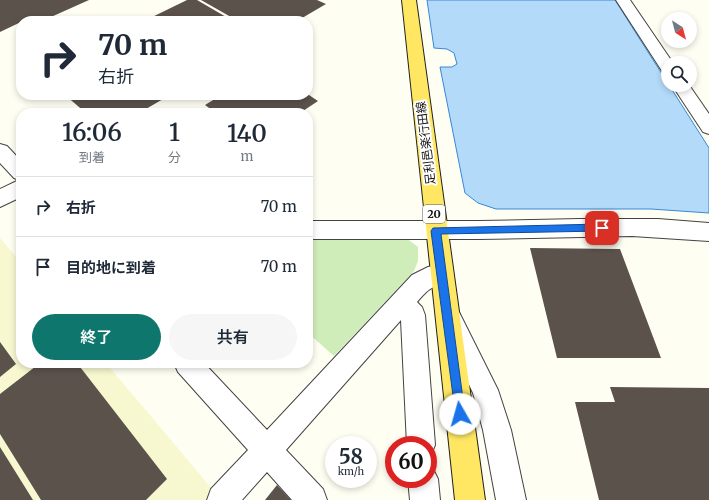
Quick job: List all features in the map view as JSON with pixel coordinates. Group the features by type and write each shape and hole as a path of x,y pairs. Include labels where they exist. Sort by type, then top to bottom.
{"main road":[{"name":"足利邑楽行田線","path":"409,0 470,500"}],"street":[{"path":"623,0 661,57"},
{"path":"685,92 709,128"},
{"path":"0,151 16,168"},
{"path":"0,199 16,190"},
{"path":"313,230 436,231 602,228 691,230 709,232"},
{"path":"222,500 420,282 428,277 442,274"},
{"path":"401,303 413,315 420,436"},
{"path":"447,314 485,390 497,430 511,500"},
{"path":"191,368 312,500"},
{"path":"424,488 425,500"}],"green space":[{"path":"0,238 16,257 16,368 110,368 217,495 212,500 0,500"},
{"path":"313,238 406,238 418,247 418,261 414,271 334,356 313,337"}],"water":[{"path":"427,0 615,0 661,72 661,92 673,92 709,148 709,213 651,209 496,209 478,203 465,193 440,67 452,67 457,64 454,53 447,49 434,48"}],"building":[{"path":"0,0 89,0 53,16 16,16 16,24 0,32"},
{"path":"187,0 197,0 224,16 154,16"},
{"path":"201,0 317,0 326,4 306,16 229,16"},
{"path":"313,98 318,101 308,108 209,108 205,105 213,100 313,100"},
{"path":"71,100 161,100 148,108 80,108"},
{"path":"530,248 620,249 661,358 557,358"},
{"path":"0,342 16,364 0,377"},
{"path":"34,368 81,368 167,479 146,500 41,500 0,434 0,394"},
{"path":"610,387 709,388 709,500 599,500 575,402 615,402"},
{"path":"0,447 33,500 0,500"},
{"path":"277,485 291,500 265,500"}],"route":[{"path":"460,414 436,231 602,228"}]}
